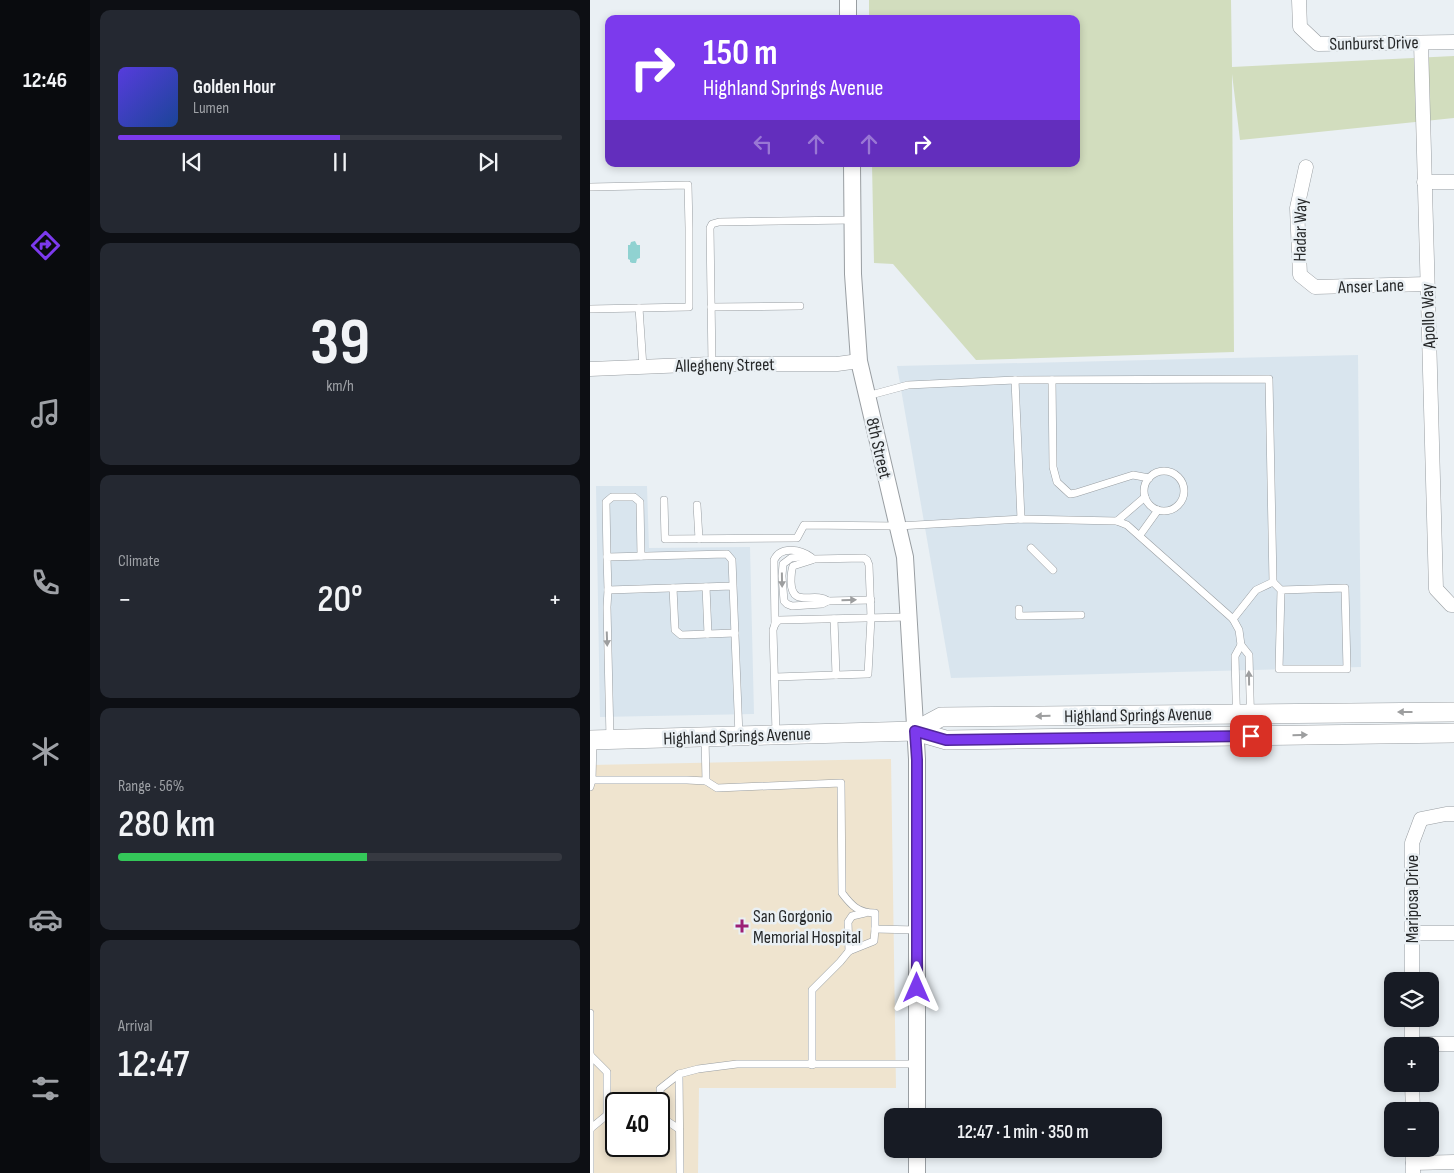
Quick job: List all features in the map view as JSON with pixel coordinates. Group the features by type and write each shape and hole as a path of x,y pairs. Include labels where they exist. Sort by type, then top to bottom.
{"main road":[{"name":"Highland Springs Avenue","path":"915,731 941,717 1454,712"},
{"name":"Highland Springs Avenue","path":"598,740 915,731 946,740 1454,733"}],"street":[{"path":"848,0 848,15"},
{"name":"Sunburst Drive","path":"1299,0 1300,27 1318,44 1454,42"},
{"name":"Apollo Way","path":"1421,43 1436,589 1451,605 1454,605"},
{"name":"8th Street","path":"852,167 853,274 859,361 905,557 917,760 917,1108"},
{"name":"Hadar Way","path":"1306,167 1297,208 1300,276 1315,287"},
{"path":"1424,182 1454,182"},
{"name":"Anser Lane","path":"1315,287 1427,284"},
{"name":"Allegheny Street","path":"590,368 712,364 837,364 859,361"},
{"name":"Mariposa Drive","path":"1412,972 1412,843 1421,819 1454,814"},
{"path":"1412,933 1454,933"},
{"path":"1439,1044 1454,1044"},
{"path":"917,1158 917,1173"},
{"path":"1412,1161 1454,1162"}],"lane":[{"path":"590,187 688,185 689,228 689,307 590,309"},
{"path":"712,364 710,228 712,224 718,222 853,220"},
{"path":"711,307 800,306"},
{"path":"639,308 643,367"},
{"path":"866,396 908,385 1015,380 1269,379 1273,582 1280,590 1279,669 1347,669 1345,588 1280,590"},
{"path":"1015,380 1021,519"},
{"path":"1052,380 1053,467 1057,482 1070,494 1133,475 1148,478"},
{"path":"1160,472 1172,473 1178,477 1184,488 1181,501 1171,510 1158,510 1148,503 1145,497 1145,484 1148,478 1160,472"},
{"path":"641,556 640,502 634,497 612,497 606,502 608,590 598,740 591,784 687,780 706,781 717,788 841,783 842,892 852,906 866,913"},
{"path":"1116,521 1145,497"},
{"path":"664,500 664,539 797,538 804,525 898,526 1021,519 1116,521 1127,525 1232,619 1239,630 1241,645 1249,655 1244,736"},
{"path":"697,505 699,539"},
{"path":"1140,535 1158,510"},
{"path":"1031,548 1054,570"},
{"path":"776,735 773,630 775,624 774,560 780,552 797,550 814,559"},
{"path":"607,557 727,554 732,560 739,736"},
{"path":"775,677 868,674 872,618 871,600 868,565 867,560 864,558 791,558 784,564 782,576 784,601 787,604 792,606 822,604 828,601 871,600"},
{"path":"814,559 793,566 791,577 792,592 800,598 824,598 828,601"},
{"path":"1232,619 1256,590 1273,582"},
{"path":"608,590 733,586"},
{"path":"706,587 708,634"},
{"path":"673,588 676,630 681,635 735,633"},
{"path":"1019,608 1019,616 1081,615"},
{"path":"775,624 779,620 909,617"},
{"path":"834,619 836,675"},
{"path":"1241,645 1235,656 1244,713 1244,736"},
{"path":"705,737 706,781"},
{"path":"812,1064 812,990 849,951 874,941 875,913 852,916 848,922 849,951"},
{"path":"874,929 917,930"},
{"path":"590,1013 590,1173"},
{"path":"590,1055 607,1072 607,1116 590,1129"},
{"path":"679,1129 661,1117 660,1089 679,1074 698,1068 737,1064 917,1064"},
{"path":"679,1074 680,1173"}],"shaded area":[{"path":"1358,355 1361,667 951,678 897,366"},
{"path":"596,486 647,486 649,548 750,547 754,714 600,717"},
{"name":"San Gorgonio Memorial Hospital","path":"891,759 896,1088 699,1088 698,1173 590,1173 590,765"}],"green space":[{"path":"869,0 1231,0 1232,67 1454,56 1454,118 1240,140 1232,74 1234,352 976,360 893,264 874,263 872,167 1080,167 1080,15 869,15"}],"water":[{"path":"635,241 637,245 640,245 640,258 637,259 636,263 632,263 628,259 628,245"}],"place":[{"name":"San Gorgonio Memorial Hospital","path":"742,926"}],"route":[{"path":"917,988 917,760 915,731 946,740 1251,736"}]}
